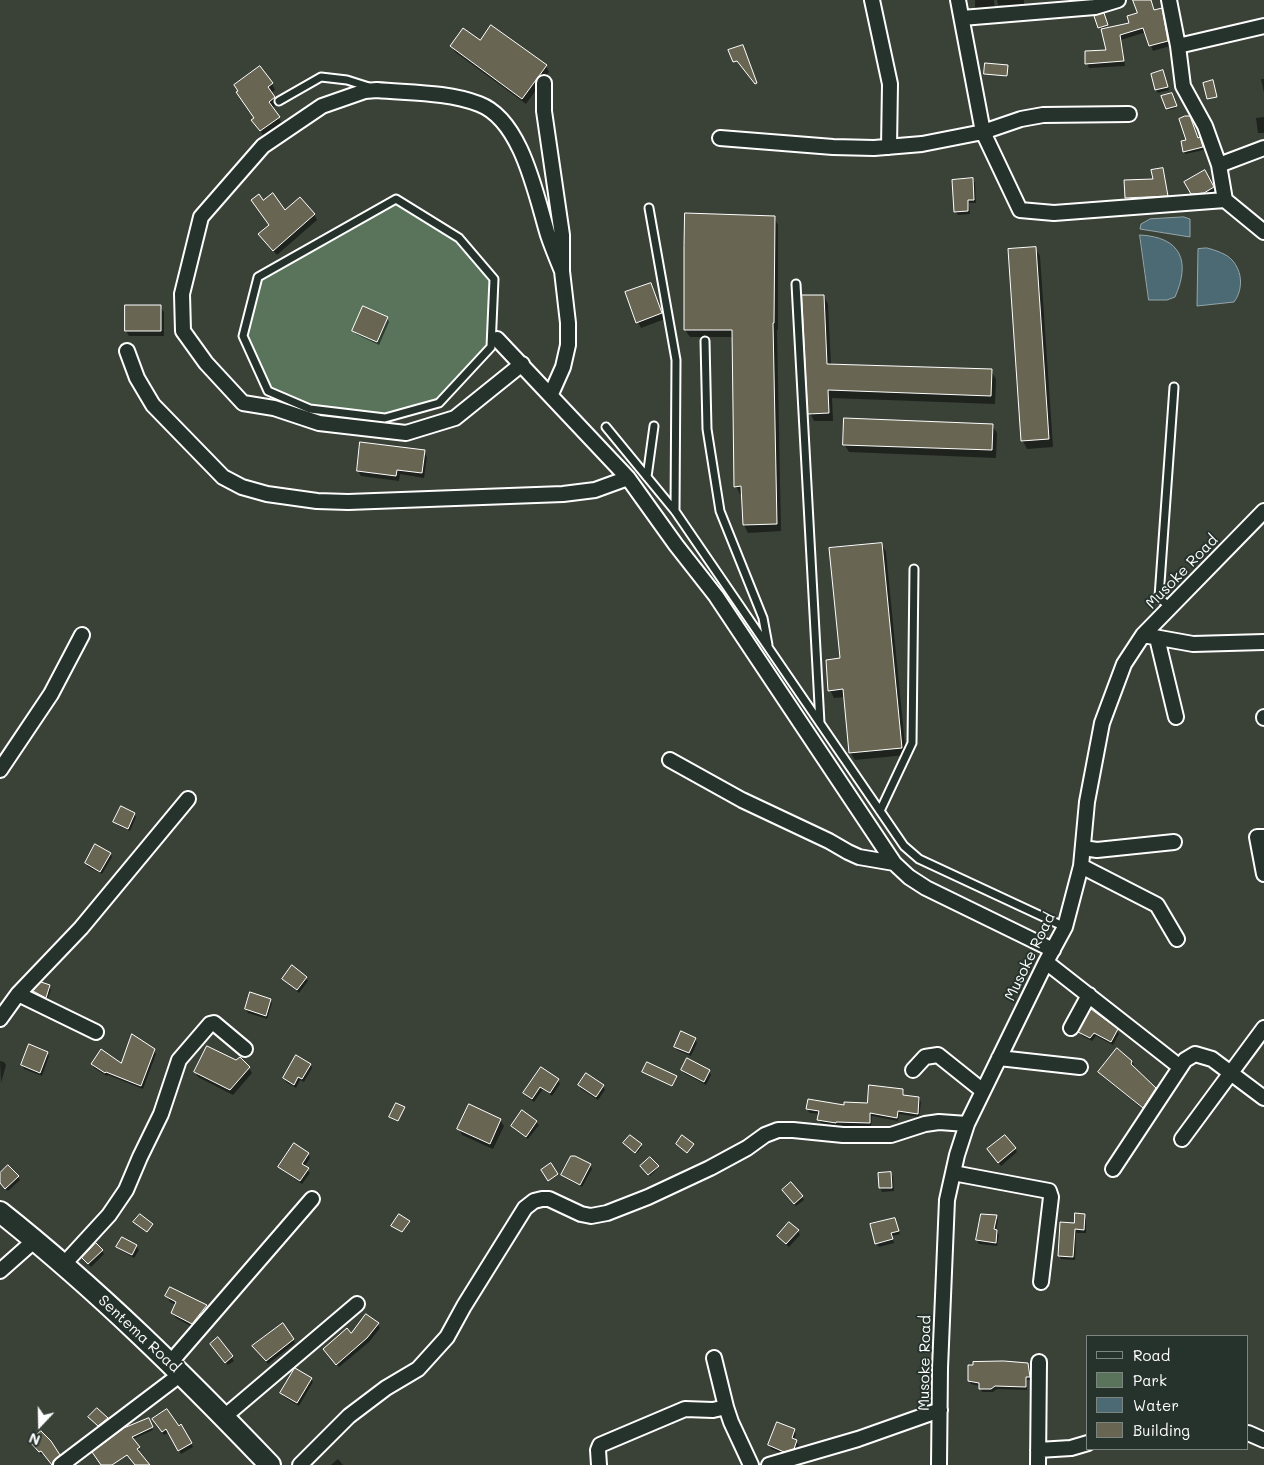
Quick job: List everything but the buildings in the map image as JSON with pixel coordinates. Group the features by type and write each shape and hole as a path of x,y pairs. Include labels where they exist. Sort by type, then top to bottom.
{"main road":[{"name":"Sentema Road","path":"0,1212 64,1264 176,1368 270,1465"}],"street":[{"path":"872,0 890,84 889,147"},
{"path":"958,0 983,132 1020,210 1054,213 1225,200"},
{"path":"962,18 1095,6 1118,0"},
{"path":"1169,0 1183,86 1205,126 1219,166 1225,200 1264,232"},
{"path":"1178,46 1264,26"},
{"path":"544,83 544,111 562,236 562,271 568,323 568,345 563,367 551,394"},
{"path":"522,364 455,418 406,434 319,423 274,408 243,403 206,363 183,330 182,294 201,217 263,146 322,106 365,91 377,90 458,97 480,104 502,119 508,126 536,192 548,237 562,271"},
{"path":"720,138 833,147 874,148 922,144 983,132 1043,115 1128,114"},
{"path":"1219,166 1264,148"},
{"path":"494,343 522,364 628,478 676,545 716,596 894,863 909,877 926,888 1049,956 1089,995 1180,1067"},
{"path":"127,351 137,378 153,405 202,457 223,477 242,487 267,494 317,501 348,502 563,494 595,490 628,478"},
{"name":"Musoke Road","path":"939,1465 940,1368 947,1200 967,1124 1065,927 1081,866 1087,802 1102,723 1124,664 1143,635 1264,510"},
{"path":"0,770 51,694 82,635"},
{"path":"1143,635 1193,644 1264,642"},
{"path":"1157,638 1176,717"},
{"path":"670,760 742,800 829,841 848,852 859,857 894,863"},
{"path":"0,1019 18,994 81,928 188,800"},
{"path":"1264,837 1257,837 1264,874"},
{"path":"1083,848 1097,850 1174,842"},
{"path":"1081,866 1157,905 1177,939"},
{"path":"18,994 96,1032"},
{"path":"1071,1028 1089,995"},
{"path":"64,1264 109,1215 126,1190 161,1114 179,1060 210,1024 214,1023 245,1049"},
{"path":"1182,1139 1232,1074 1264,1028"},
{"path":"913,1070 925,1057 938,1054 983,1091"},
{"path":"1112,1169 1184,1060 1195,1054 1212,1059 1264,1098"},
{"path":"999,1058 1080,1067"},
{"path":"300,1465 349,1416 386,1388 418,1369 447,1337 525,1208 534,1201 549,1200 581,1214 591,1216 607,1214 710,1168 778,1130 801,1130 843,1135 891,1135 932,1123 967,1124"},
{"path":"953,1173 1049,1191 1051,1197 1040,1282"},
{"path":"61,1465 176,1368 312,1199"},
{"path":"0,1271 35,1240"},
{"path":"224,1417 357,1304"},
{"path":"714,1358 731,1422 752,1465"},
{"path":"1038,1465 1039,1362"},
{"path":"599,1465 598,1450 600,1445 685,1409 713,1410 726,1407"},
{"path":"769,1465 858,1439 940,1410"},
{"path":"1249,1433 1264,1440"},
{"path":"1038,1450 1071,1448 1086,1444"}],"lane":[{"path":"279,101 321,78 347,80 377,90"},
{"path":"396,199 460,238 494,279 494,343 439,403 385,418 310,410 268,392 243,336 258,278 396,199"},
{"path":"649,208 676,360 675,511"},
{"path":"796,284 820,725"},
{"path":"705,341 706,429 720,511 763,618 770,650"},
{"path":"1169,608 1159,597 1174,387"},
{"path":"647,478 654,426"},
{"path":"606,427 675,511 904,846 919,859 1065,927"},
{"path":"880,811 912,743 914,569"}],"green space":[{"path":"396,199 459,238 494,279 491,347 439,403 385,418 310,409 268,391 243,336 258,277"}],"water":[{"path":"1184,217 1190,219 1190,237 1140,229 1141,224 1150,219"},
{"path":"1140,235 1165,240 1179,253 1182,262 1182,272 1175,297 1167,300 1149,300"},
{"path":"1207,248 1227,256 1236,265 1240,275 1240,287 1234,302 1197,306 1198,249"}]}
